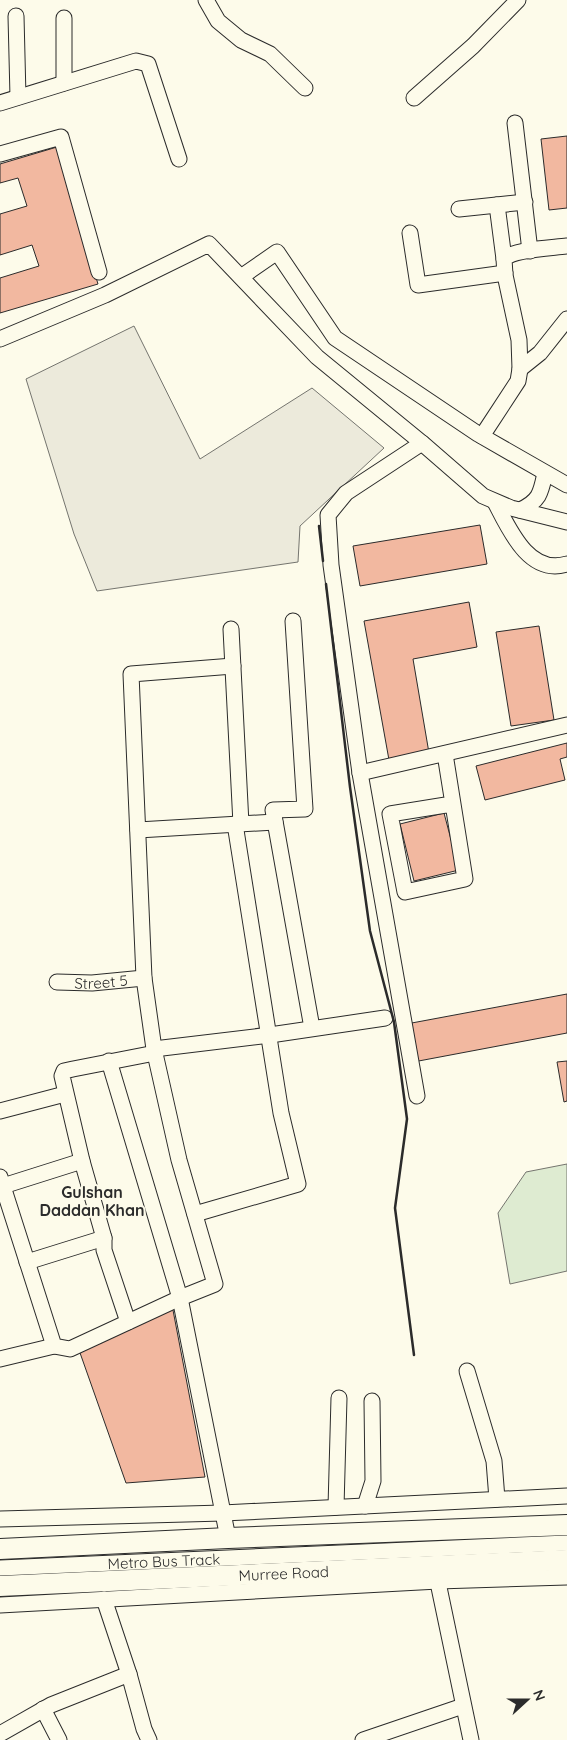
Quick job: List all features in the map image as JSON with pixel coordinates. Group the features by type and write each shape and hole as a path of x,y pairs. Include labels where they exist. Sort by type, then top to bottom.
{"main road":[{"path":"0,1549 567,1525"},
{"name":"Murree Road","path":"0,1586 436,1574 567,1560"}],"street":[{"path":"414,98 473,46 518,0"},
{"path":"212,3 218,22 241,40 270,54 305,88"},
{"path":"16,16 18,97"},
{"path":"64,18 64,83"},
{"path":"0,103 136,61 148,64 179,159"},
{"path":"515,124 530,251"},
{"path":"0,154 61,137 100,272"},
{"path":"459,209 525,202"},
{"path":"482,436 518,381 520,369 519,340 505,266 497,205"},
{"path":"410,233 418,286 505,266"},
{"path":"0,339 105,295 210,244 317,357 483,496 520,510 567,522"},
{"path":"505,266 508,255 516,252 567,246"},
{"path":"241,277 278,252 335,338 482,436 567,485"},
{"path":"520,369 540,354 567,319"},
{"path":"317,357 335,338"},
{"path":"417,1096 360,774 331,565 328,515 346,493 422,443"},
{"path":"520,510 531,505 540,494 545,473"},
{"path":"495,502 510,532 529,556 545,564 556,566 567,564"},
{"path":"293,621 305,809 273,810 312,1028"},
{"path":"194,1214 298,1184 281,1113 238,824 232,629"},
{"path":"0,1359 54,1346 70,1349 180,1298 215,1284 179,1160 154,1051 144,978 131,674 233,666"},
{"path":"360,774 567,725"},
{"path":"445,754 465,879 406,892 390,814 452,804"},
{"path":"138,830 275,822"},
{"name":"Street 5","path":"58,982 92,983 144,978"},
{"path":"128,1322 104,1250 104,1238 65,1094 62,1076 64,1071 154,1051 385,1018"},
{"path":"109,1061 180,1298 228,1538"},
{"path":"0,1111 65,1094"},
{"path":"54,1346 1,1182 82,1161"},
{"path":"27,1262 104,1238"},
{"path":"467,1371 494,1461 497,1499"},
{"path":"336,1507 339,1398"},
{"path":"364,1506 374,1482 372,1401"},
{"path":"0,1519 223,1513 567,1496"},
{"name":"Metro Bus Track","path":"0,1568 567,1543"},
{"path":"436,1574 471,1740"},
{"path":"0,1605 436,1574 567,1576"},
{"path":"104,1599 149,1740"},
{"path":"0,1734 43,1710 129,1674"},
{"path":"363,1740 463,1706"},
{"path":"43,1710 59,1740"}],"green space":[{"path":"567,1164 567,1271 510,1284 498,1213 526,1172"}],"shaded area":[{"path":"134,326 200,459 312,388 384,448 300,526 298,562 97,591 74,534 26,379"}],"building":[{"path":"567,136 567,208 549,210 541,139"},
{"path":"57,147 98,284 0,313 0,278 39,266 32,245 0,255 0,214 27,206 18,178 0,183 0,164"},
{"path":"480,525 487,564 360,586 353,546"},
{"path":"469,602 477,647 413,659 429,753 389,760 364,621"},
{"path":"539,626 554,720 511,726 496,632"},
{"path":"567,743 567,757 560,759 565,780 485,800 476,766"},
{"path":"444,813 459,870 414,881 400,824"},
{"path":"567,994 567,1033 408,1063 401,1025"},
{"path":"567,1061 567,1101 564,1102 557,1062"},
{"path":"172,1305 205,1477 126,1483 79,1350"}],"wall":[{"path":"319,526 323,561"},
{"path":"326,584 350,787 370,931 394,1022 407,1119 395,1208 414,1355"}],"district":[{"name":"Gulshan Daddan Khan","path":"92,1201"}]}
